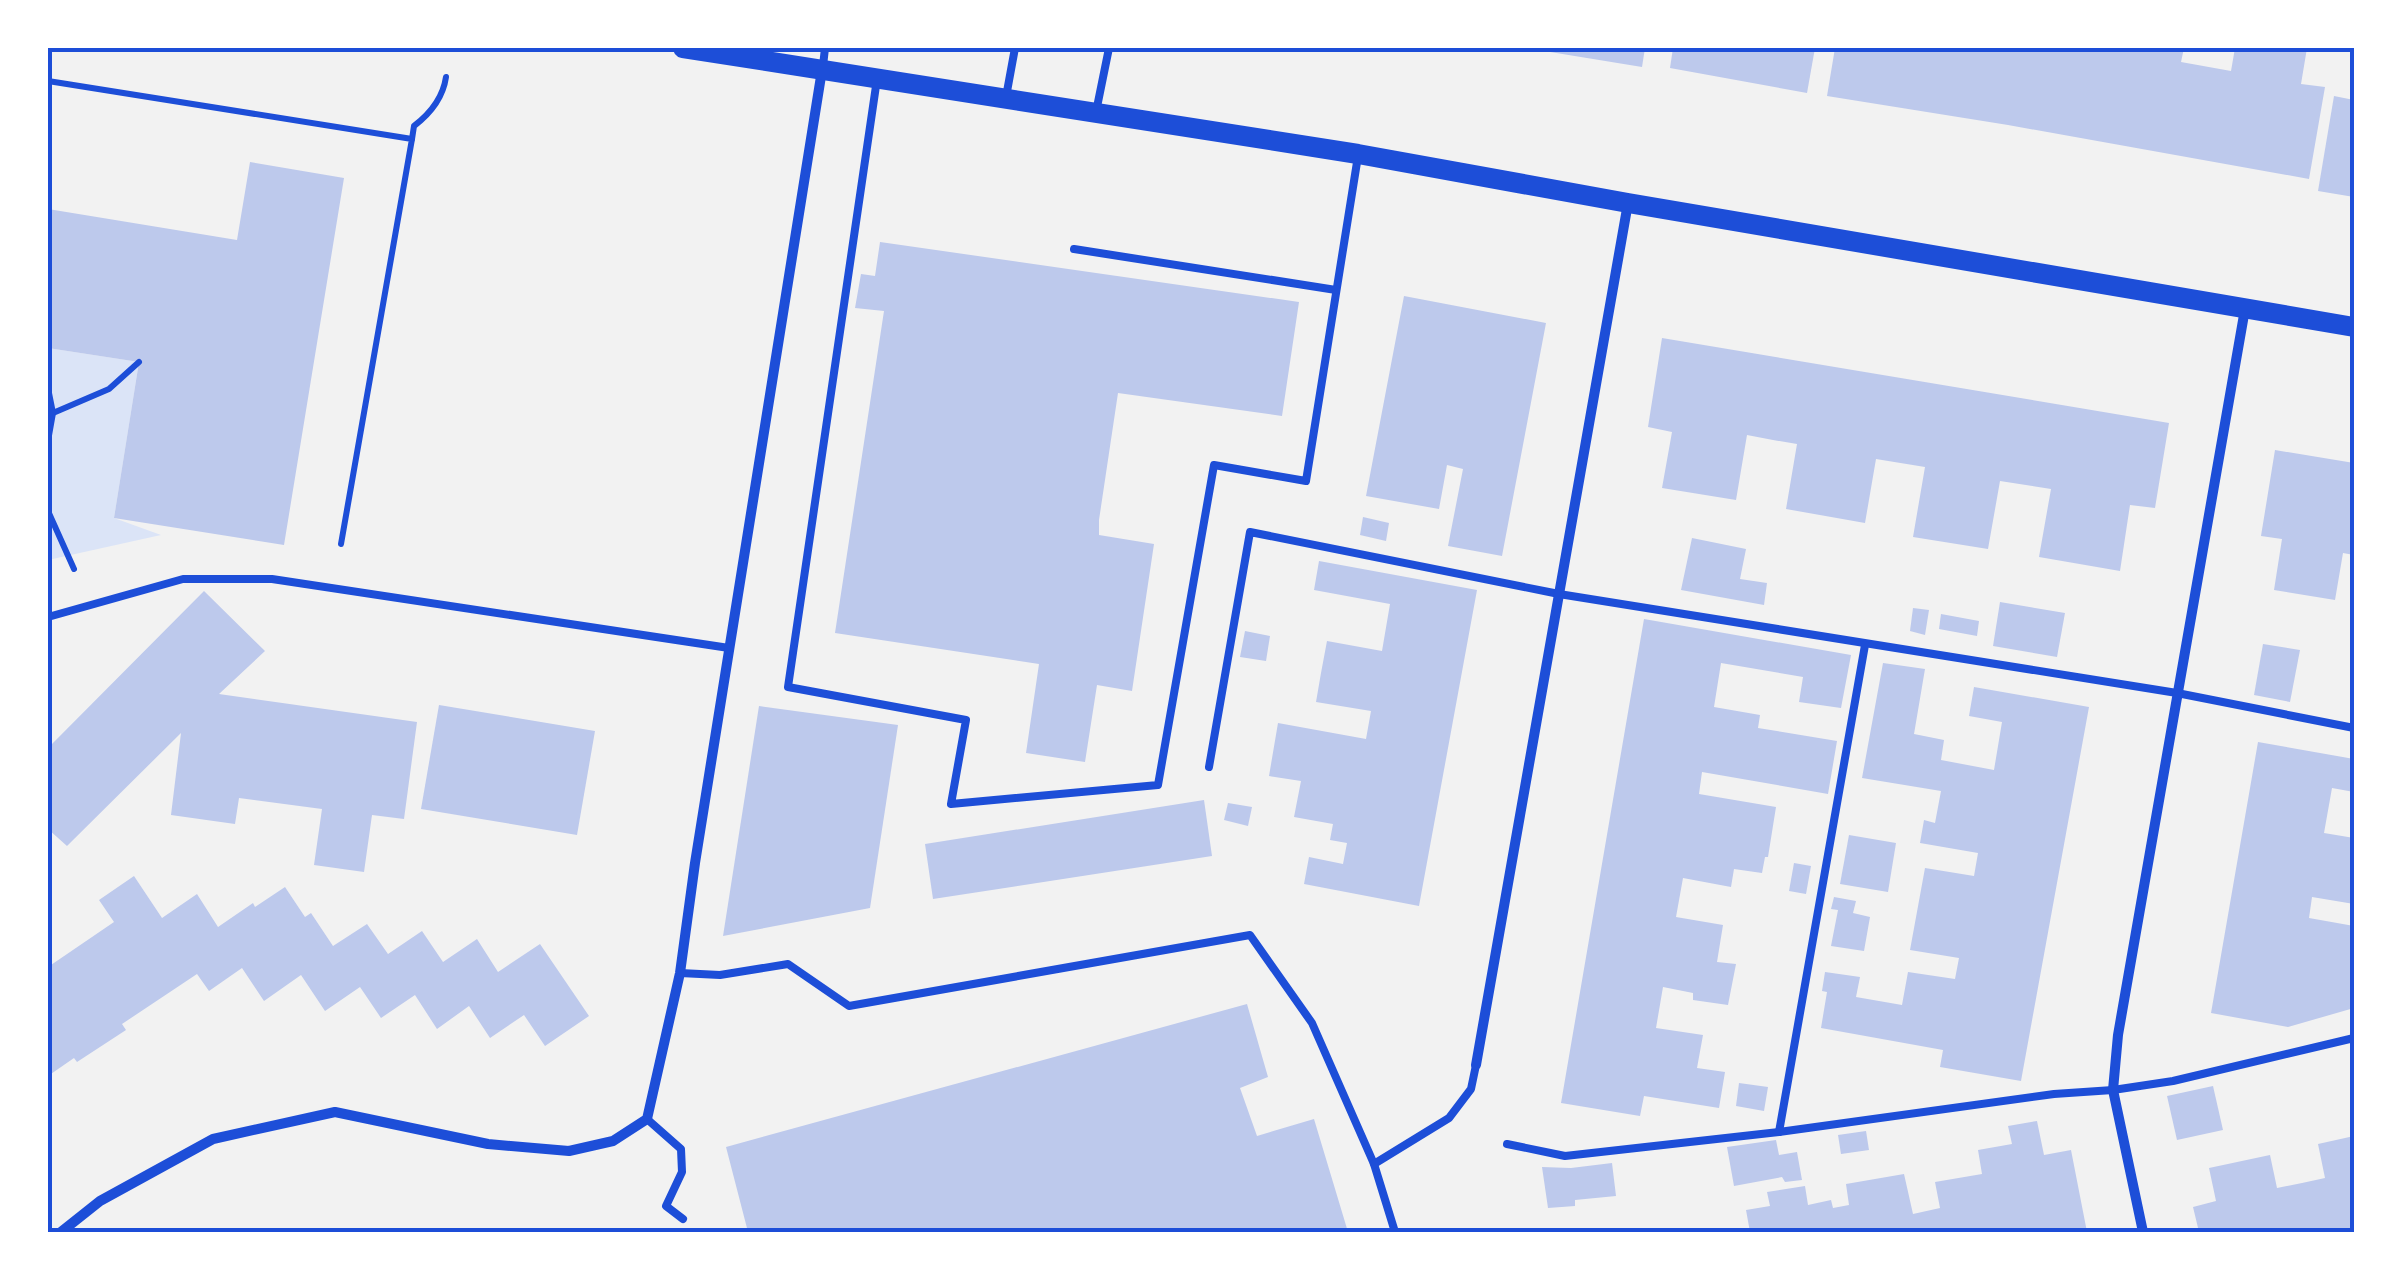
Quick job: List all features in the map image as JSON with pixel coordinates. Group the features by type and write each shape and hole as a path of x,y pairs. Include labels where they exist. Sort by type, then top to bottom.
{"main road":[{"path":"683,48 1358,154 1628,204 2354,327"}],"street":[{"path":"62,1232 100,1201 214,1138 336,1112 488,1144 569,1151 613,1141 647,1120 680,973 822,70"},
{"path":"1476,1064 1628,204"},
{"path":"2143,1232 2113,1090 2118,1036 2245,309"}],"lane":[{"path":"822,70 826,48"},
{"path":"1006,97 1015,48"},
{"path":"1096,112 1109,48"},
{"path":"877,79 788,687 966,720 951,804 1158,785 1214,466 1306,481 1358,154"},
{"path":"1074,249 1336,290"},
{"path":"1209,767 1250,532 1558,594 2177,693 2354,728"},
{"path":"48,617 182,578 272,578 729,648"},
{"path":"1779,1132 1865,645"},
{"path":"680,973 720,975 788,964 849,1006 1250,935 1312,1023 1374,1164 1395,1232"},
{"path":"1507,1144 1564,1156 1779,1132 2172,1082 2354,1038"},
{"path":"1374,1164 1449,1118 1472,1089 1476,1064"},
{"path":"647,1120 680,1148 682,1172 666,1206 683,1219"}],"path":[{"path":"342,544 414,126 428,115 444,89 446,77"},
{"path":"48,81 412,138"},
{"path":"50,412 109,389 139,362"},
{"path":"48,388 48,441"},
{"path":"48,511 76,574"}],"shaded area":[{"path":"48,348 139,362 114,518 161,535 48,560"}],"building":[{"path":"1538,48 1645,48 1642,67"},
{"path":"1673,48 1815,48 1807,93 1670,68"},
{"path":"1835,48 2184,48 2181,62 2231,71 2235,48 2307,48 2301,84 2325,87 2309,179 1827,96"},
{"path":"2334,96 2354,100 2354,197 2318,191"},
{"path":"250,162 344,178 284,545 114,518 139,362 48,348 48,209 237,240"},
{"path":"880,242 1299,302 1282,416 1118,393 1099,535 1154,544 1132,691 1097,685 1085,762 1026,753 1039,664 835,633 884,311 855,308 861,274 875,276"},
{"path":"1404,296 1546,323 1502,556 1448,546 1463,469 1447,465 1439,509 1366,496"},
{"path":"1662,338 2169,423 2155,508 2130,505 2120,571 2039,557 2051,489 2000,481 1988,549 1913,537 1925,467 1876,459 1865,523 1786,509 1797,444 1747,435 1736,500 1662,488 1672,432 1648,427"},
{"path":"2275,450 2354,463 2354,555 2343,553 2335,600 2274,590 2282,539 2261,536"},
{"path":"1363,517 1389,523 1386,541 1360,535"},
{"path":"1692,538 1746,549 1740,579 1767,583 1764,605 1681,590"},
{"path":"1319,561 1477,590 1419,906 1304,884 1309,857 1343,864 1347,843 1330,840 1333,824 1294,817 1301,781 1269,776 1278,723 1366,739 1371,711 1316,702 1321,673 1327,641 1382,651 1390,604 1314,590"},
{"path":"204,591 265,651 219,694 417,722 404,819 372,815 364,872 314,865 322,809 239,798 235,824 171,815 181,733 67,846 48,829 48,748"},
{"path":"2000,602 2065,613 2057,657 1993,646"},
{"path":"1913,608 1929,610 1925,635 1910,631"},
{"path":"1941,614 1979,621 1977,636 1939,629"},
{"path":"1644,619 1851,655 1841,708 1799,702 1803,677 1721,663 1714,707 1760,715 1758,728 1837,741 1828,794 1702,772 1699,794 1776,807 1768,857 1762,873 1734,869 1731,887 1683,878 1676,917 1723,925 1717,962 1736,964 1728,1005 1693,1000 1693,993 1663,987 1656,1028 1703,1035 1697,1068 1725,1072 1719,1108 1644,1096 1640,1116 1561,1103"},
{"path":"1245,631 1270,636 1266,661 1240,657"},
{"path":"2263,644 2300,650 2290,702 2254,695"},
{"path":"1883,663 1925,669 1914,734 1944,740 1941,760 1994,770 2002,722 1969,716 1974,687 2089,707 2021,1081 1940,1067 1943,1050 1821,1028 1827,992 1822,991 1825,972 1860,977 1856,997 1902,1005 1908,972 1955,979 1959,958 1910,950 1925,868 1974,876 1978,853 1920,843 1924,820 1935,823 1941,791 1862,778"},
{"path":"439,705 595,731 577,835 421,809"},
{"path":"759,706 898,725 870,908 723,936"},
{"path":"2258,742 2354,759 2354,792 2332,788 2324,833 2354,838 2354,904 2312,897 2309,918 2354,926 2354,1008 2288,1027 2211,1013"},
{"path":"1204,800 1212,856 933,899 925,844"},
{"path":"1228,803 1252,807 1248,826 1224,820"},
{"path":"1849,835 1896,843 1888,892 1840,884"},
{"path":"1794,863 1811,866 1806,894 1789,891"},
{"path":"134,876 162,918 197,894 218,927 285,887 305,917 311,913 333,946 367,924 388,954 422,931 443,962 477,939 498,972 540,944 589,1016 545,1046 524,1015 490,1038 469,1006 437,1029 415,995 381,1018 360,987 325,1011 301,975 264,1001 242,968 209,991 197,974 122,1024 126,1030 48,1076 48,967 114,922 99,900"},
{"path":"1834,897 1856,901 1853,913 1870,917 1864,951 1831,946 1838,910 1831,909"},
{"path":"1247,1004 1268,1077 1240,1088 1257,1136 1314,1119 1348,1232 748,1232 726,1147"},
{"path":"1739,1083 1768,1087 1764,1111 1736,1106"},
{"path":"2213,1086 2223,1130 2177,1140 2167,1096"},
{"path":"2037,1121 2044,1155 2071,1150 2087,1232 1750,1232 1746,1210 1770,1206 1767,1192 1805,1186 1808,1205 1831,1200 1833,1208 1849,1205 1846,1184 1904,1174 1913,1214 1940,1208 1935,1182 1982,1174 1978,1150 2012,1144 2008,1126"},
{"path":"1866,1131 1869,1150 1841,1154 1838,1135"},
{"path":"2354,1136 2354,1232 2199,1232 2193,1207 2216,1201 2209,1168 2270,1155 2277,1188 2325,1178 2318,1144"},
{"path":"1776,1140 1779,1155 1797,1152 1802,1180 1785,1182 1782,1177 1734,1186 1727,1147"},
{"path":"1612,1163 1616,1196 1575,1200 1575,1206 1548,1208 1542,1167"}]}
